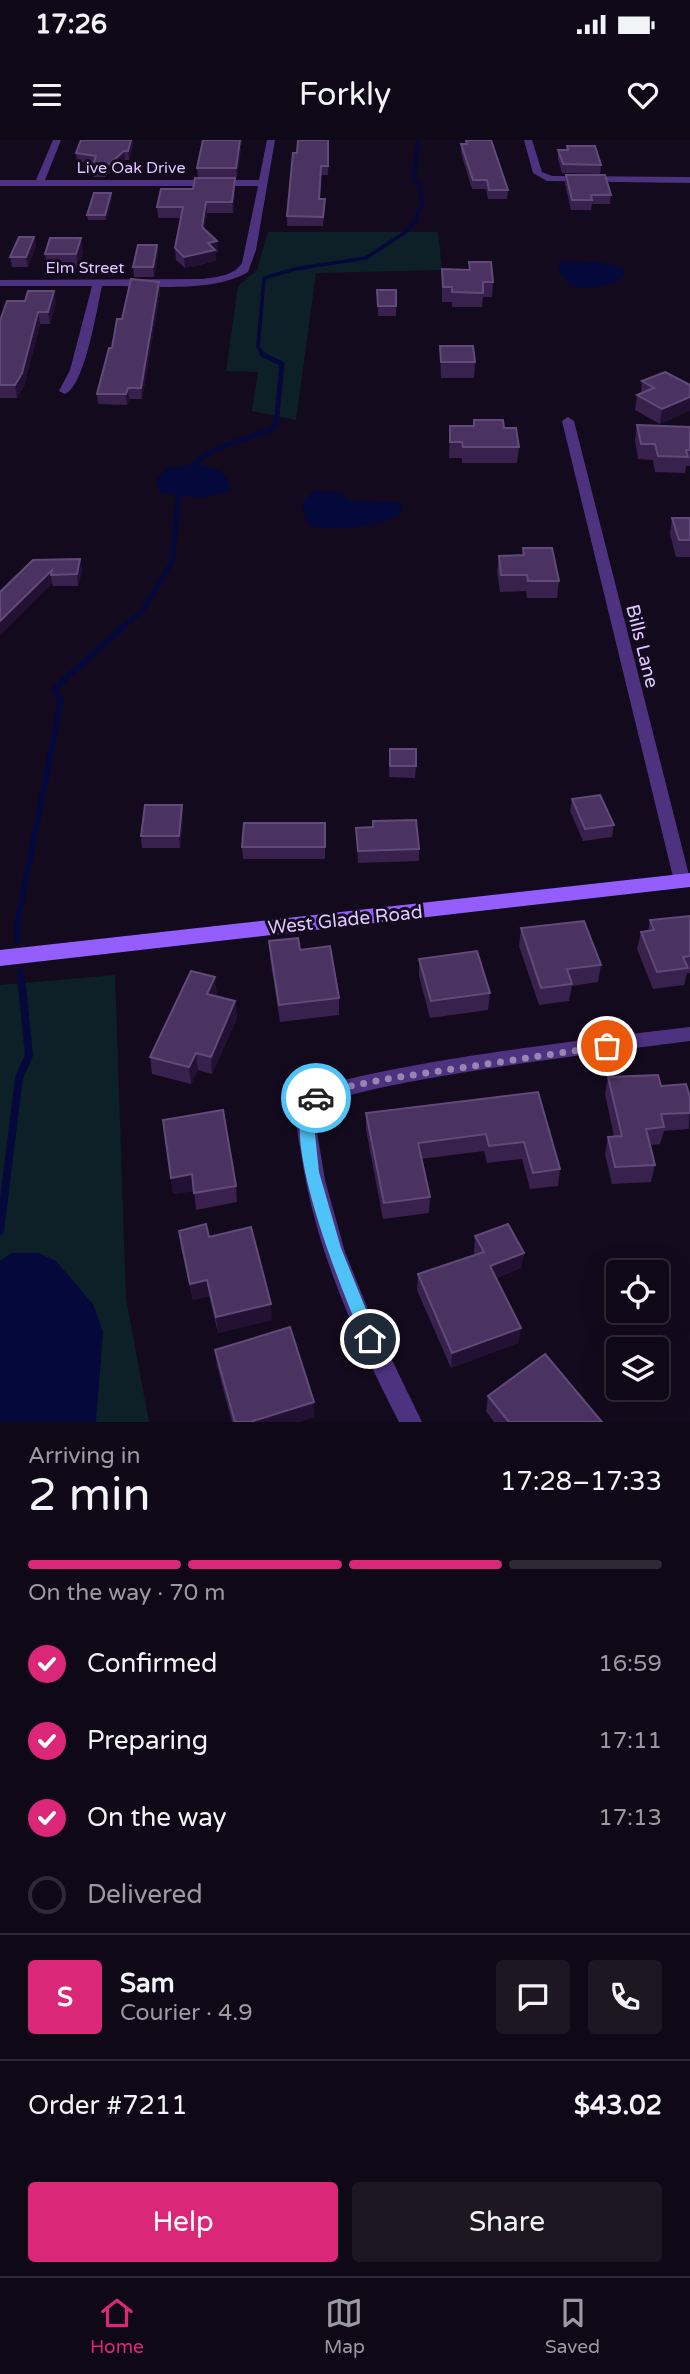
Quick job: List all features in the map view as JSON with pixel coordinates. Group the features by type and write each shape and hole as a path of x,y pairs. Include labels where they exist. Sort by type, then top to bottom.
{"main road":[{"name":"West Glade Road","path":"0,958 686,880"}],"street":[{"path":"39,183 57,140"},
{"name":"Elm Street","path":"0,283 202,282 228,277 244,270 251,255 261,183 271,140"},
{"path":"528,140 540,175 559,180 690,180"},
{"name":"Live Oak Drive","path":"0,183 261,183"},
{"path":"65,391 76,370 98,283"},
{"name":"Bills Lane","path":"568,421 686,880"},
{"path":"411,1422 379,1361 333,1248 312,1172 306,1114 313,1100 327,1091 386,1079 690,1034"}],"shaded area":[{"path":"268,232 438,232 442,270 316,273 296,420 252,411 258,372 226,371 238,286 257,270"},
{"path":"560,262 603,263 622,268 625,275 602,286 576,287 568,283 559,271"},
{"path":"200,465 225,475 231,491 203,498 160,493 156,480 168,467"},
{"path":"315,490 341,492 348,501 395,502 403,505 399,516 366,526 333,529 310,526 303,506 306,498"},
{"path":"115,975 126,1299 149,1422 0,1422 0,985"},
{"path":"11,1253 38,1253 56,1261 93,1304 103,1332 96,1422 0,1422 0,1261"}],"building":[{"path":"81,140 131,140 128,151 124,151 104,169 92,169 96,156 76,153"},
{"path":"203,140 240,140 236,168 197,168"},
{"path":"298,140 328,140 328,166 321,166 319,199 325,199 323,217 287,216 293,153 297,153"},
{"path":"466,140 491,140 508,190 489,190 487,180 473,180 461,144 467,144"},
{"path":"567,146 595,146 601,165 563,164 558,150 568,150"},
{"path":"566,175 605,175 611,195 591,195 592,200 572,200"},
{"path":"195,178 235,178 232,202 206,202 202,227 217,241 208,243 215,250 184,257 175,248 183,207 157,207 161,189 193,189"},
{"path":"94,193 111,193 105,215 87,215"},
{"path":"19,237 34,237 26,257 10,257"},
{"path":"50,238 81,238 76,254 45,254"},
{"path":"138,245 157,245 153,267 133,267"},
{"path":"469,262 491,262 493,282 483,282 483,293 452,292 452,287 443,287 442,269 470,270"},
{"path":"131,279 159,282 141,388 128,388 126,394 97,394 109,348 112,348 117,319 122,319"},
{"path":"377,290 396,290 396,306 378,306"},
{"path":"28,291 54,291 48,312 38,312 22,373 15,385 0,385 0,321 7,301 25,301"},
{"path":"440,346 473,346 475,362 441,362"},
{"path":"665,372 690,385 690,397 662,409 637,395 654,388 642,381"},
{"path":"474,420 503,420 504,428 516,428 519,447 463,447 462,442 450,442 450,426 474,426"},
{"path":"637,425 690,427 690,450 686,450 688,457 658,456 655,444 641,444"},
{"path":"672,518 690,518 690,540 679,540"},
{"path":"523,548 552,548 559,581 528,581 527,575 501,575 499,556 524,555"},
{"path":"80,559 77,574 51,575 52,570 0,621 0,592 33,560"},
{"path":"390,749 416,749 416,766 390,766"},
{"path":"600,795 614,825 585,829 572,799"},
{"path":"145,805 182,805 179,836 141,836"},
{"path":"416,820 419,849 358,851 356,828 373,827 373,821"},
{"path":"244,823 325,823 325,847 242,847"},
{"path":"690,916 690,956 683,957 688,968 657,972 641,932 654,930 650,920"},
{"path":"584,921 601,965 567,969 572,984 541,988 521,928"},
{"path":"298,938 300,950 330,946 339,998 279,1005 269,941"},
{"path":"477,951 490,993 431,1001 419,959"},
{"path":"191,971 215,977 207,994 235,1001 211,1057 196,1053 189,1067 150,1057"},
{"path":"658,1075 661,1086 686,1084 690,1113 661,1114 664,1127 646,1129 655,1165 615,1167 608,1137 622,1136 608,1077"},
{"path":"538,1092 560,1169 533,1173 524,1142 489,1146 486,1134 418,1143 430,1197 384,1203 366,1113"},
{"path":"223,1110 236,1186 194,1193 192,1174 171,1178 163,1120"},
{"path":"206,1224 209,1237 251,1227 271,1304 216,1317 207,1280 190,1284 179,1231"},
{"path":"508,1224 524,1253 490,1266 521,1328 452,1353 418,1274 484,1252 475,1236"},
{"path":"290,1327 314,1402 250,1422 235,1422 215,1350"},
{"path":"545,1354 602,1422 509,1422 488,1396"}],"waterway":[{"path":"263,354 258,347 264,278 295,269 366,258 404,233 417,220 417,213 423,205 419,184 414,179 418,140"},
{"path":"186,473 212,451 268,431 276,425 282,364 263,354"},
{"path":"121,629 143,610 172,562 179,490"},
{"path":"18,941 17,925 61,700 54,689 123,627"},
{"path":"20,971 21,978"},
{"path":"0,1231 19,1078 29,1055 21,976"}],"way so far":[{"path":"316,1098 327,1091 386,1079 607,1046"}],"route":[{"path":"316,1098 306,1114 312,1172 333,1248 370,1339"}]}
